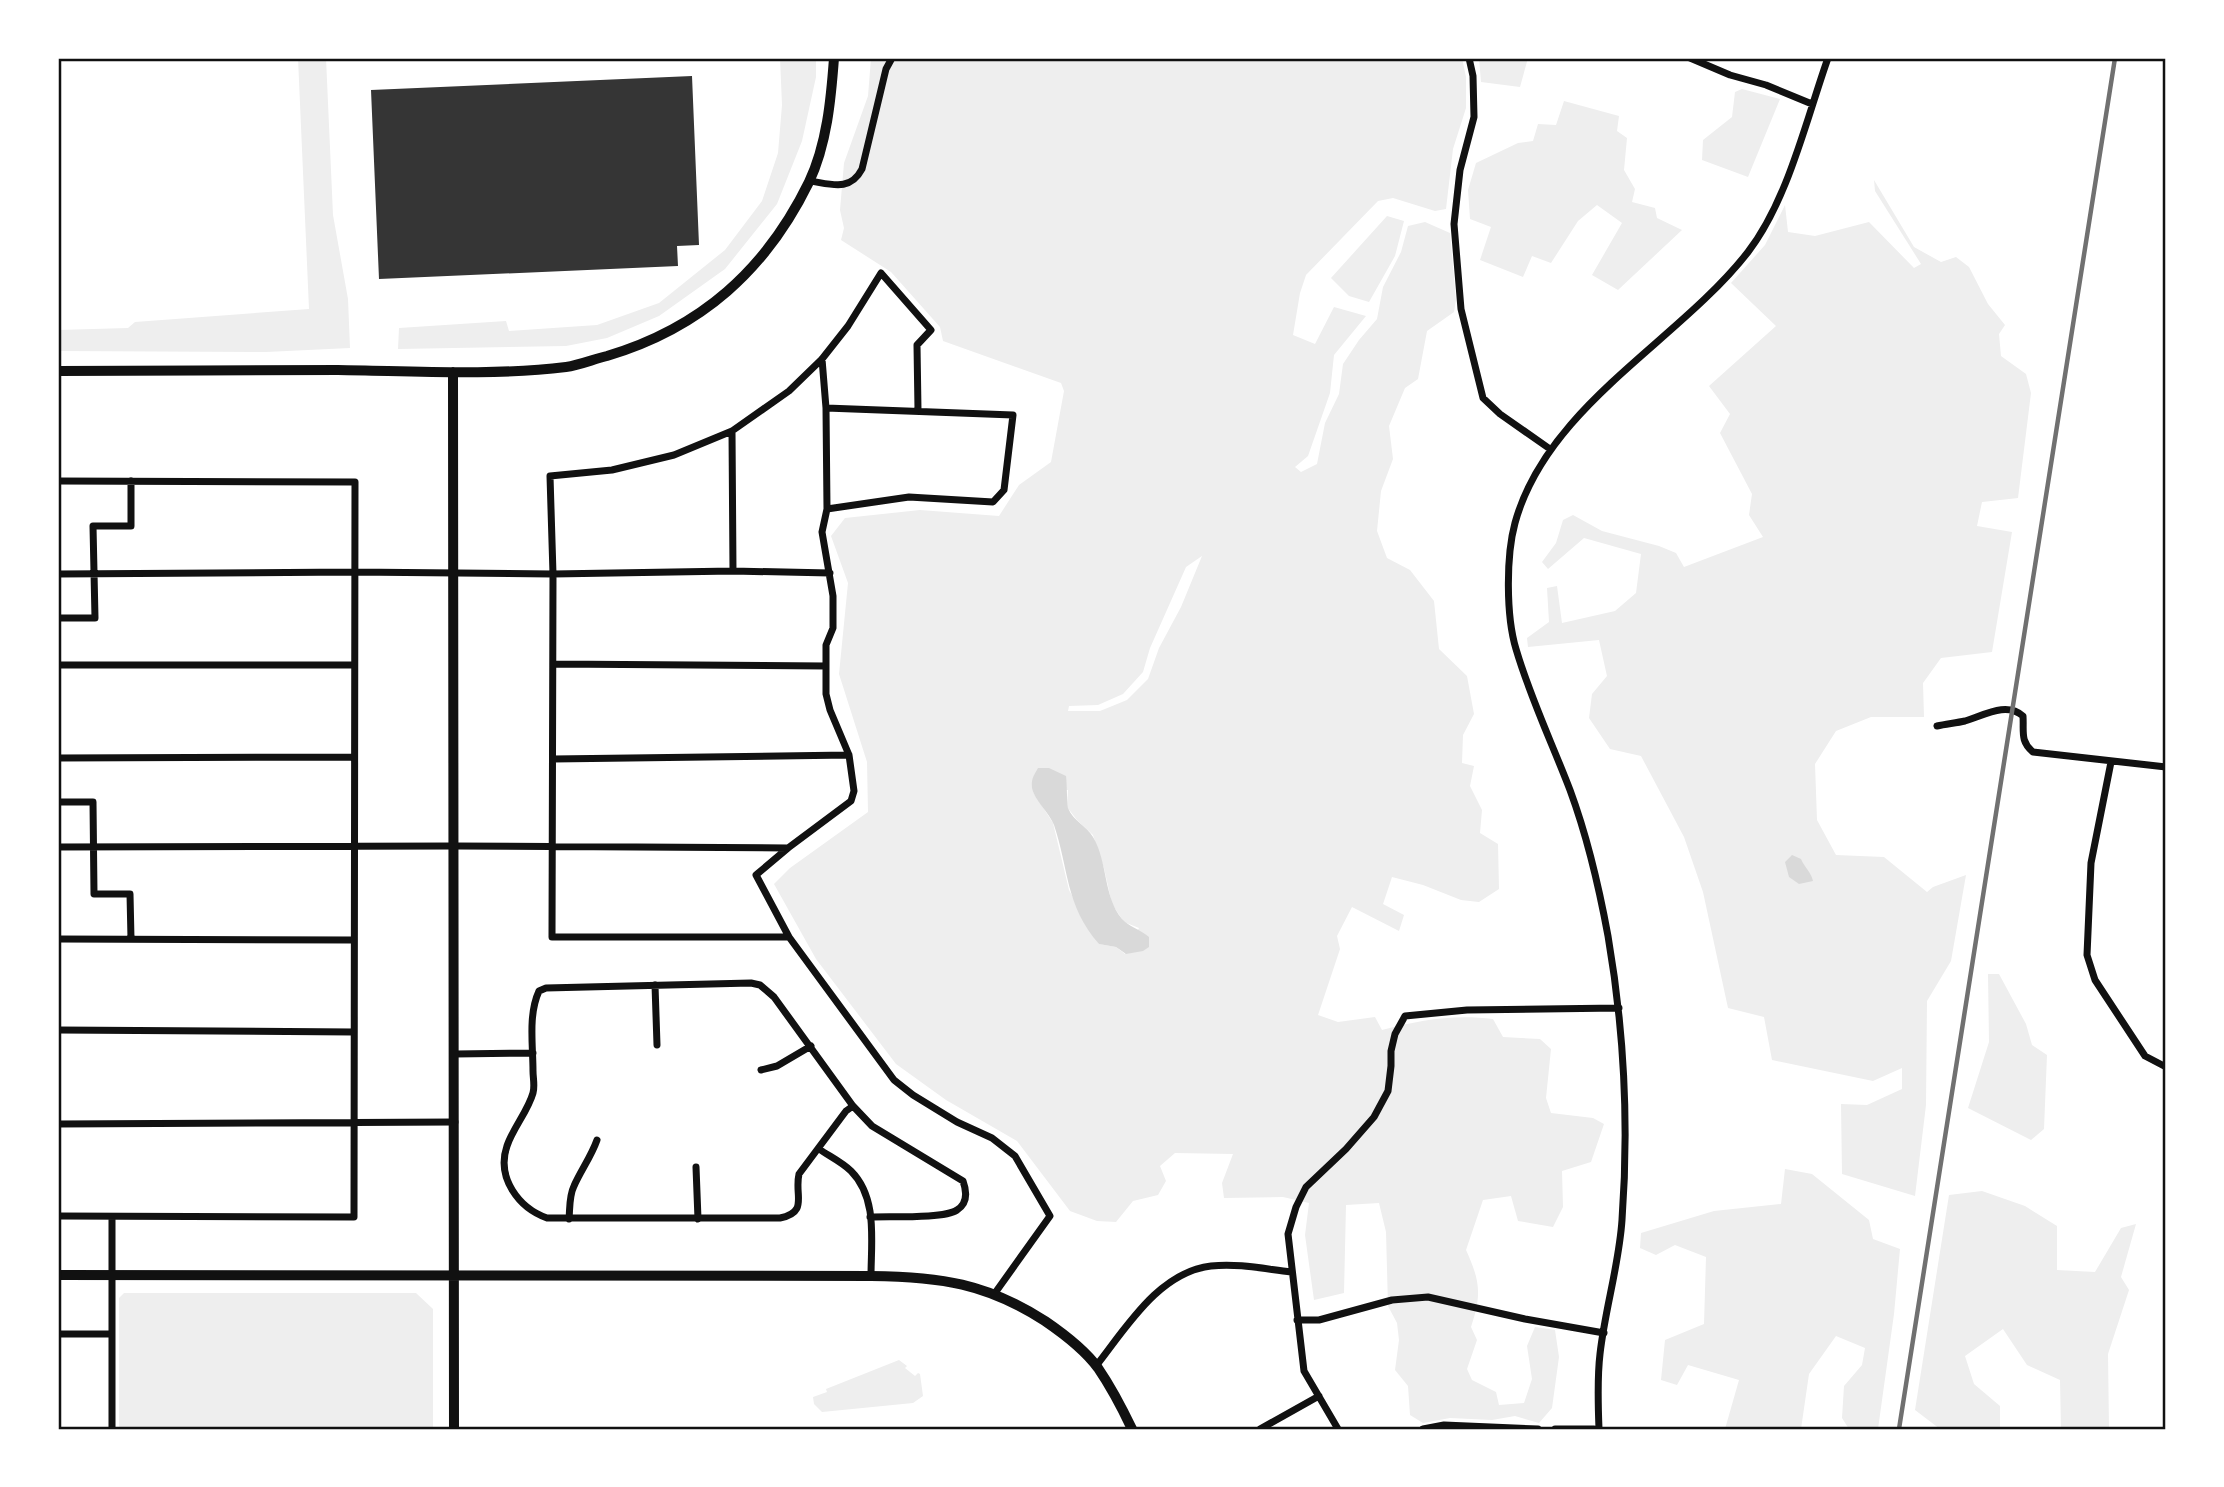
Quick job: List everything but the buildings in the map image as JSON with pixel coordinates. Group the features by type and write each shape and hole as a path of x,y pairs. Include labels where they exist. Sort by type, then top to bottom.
{"street":[{"path":"58,371 453,372 568,367 639,346 674,330 734,287 788,219 810,181 822,144 832,88 834,58"},
{"path":"810,181 846,185 857,178 862,169 886,69 892,58"},
{"path":"1469,58 1473,76 1474,117 1460,170 1454,224 1461,309 1483,398 1500,414 1550,449"},
{"path":"1690,58 1812,104"},
{"path":"1599,1429 1597,1394 1622,1224 1625,1115 1619,1008 1599,890 1575,807 1514,647 1508,577 1515,523 1527,492 1550,449 1596,398 1725,279 1750,249 1776,207 1828,58"},
{"path":"789,937 552,937 551,476 612,470 674,455 732,431 789,391 822,359 848,326 881,273 931,330 917,345 918,410"},
{"path":"822,359 826,408 827,509 822,532 830,573 833,628 826,645 827,695 830,710 849,755 854,791 851,801 788,848 756,876 789,937 894,1080 957,1122 992,1138 1015,1156 1050,1216 995,1293"},
{"path":"453,372 454,1429"},
{"path":"826,408 1013,415 1004,490 993,502 909,497 827,509"},
{"path":"732,431 733,571"},
{"path":"58,481 355,482 355,1217 58,1216"},
{"path":"58,618 95,618 93,526 131,526 131,481"},
{"path":"58,574 353,572 553,575 733,571 830,573"},
{"path":"553,664 826,666"},
{"path":"58,665 354,665"},
{"path":"1937,726 1966,720 1991,710 2011,711 2023,716 2022,740 2033,752 2166,766"},
{"path":"553,759 849,755"},
{"path":"58,758 353,757"},
{"path":"2111,762 2091,863 2087,955 2095,980 2145,1056 2166,1067"},
{"path":"58,802 93,802 94,894 130,894 131,939"},
{"path":"58,848 788,848"},
{"path":"58,939 353,940"},
{"path":"853,1106 846,1111 799,1174 800,1202 791,1216 780,1218 547,1219 517,1199 511,1189 505,1167 507,1145 534,1092 533,1009 539,991 546,988 751,983 760,985 774,997 853,1106 872,1126 953,1173 963,1181 967,1192 964,1203 956,1211 944,1214 870,1217"},
{"path":"655,985 657,1045"},
{"path":"1338,1429 1304,1371 1288,1234 1296,1207 1306,1187 1346,1149 1374,1117 1388,1091 1395,1034 1405,1016 1467,1010 1619,1008"},
{"path":"58,1030 353,1032"},
{"path":"761,1070 776,1066 811,1046"},
{"path":"455,1054 533,1053"},
{"path":"58,1124 455,1122"},
{"path":"569,1220 574,1186 591,1157 597,1140"},
{"path":"819,1149 850,1170 869,1202 871,1276"},
{"path":"696,1167 698,1219"},
{"path":"112,1217 112,1429"},
{"path":"1096,1366 1148,1301 1173,1279 1209,1266 1242,1266 1291,1272"},
{"path":"58,1275 933,1278 995,1293 1060,1331 1096,1366 1132,1429"},
{"path":"1297,1320 1320,1320 1392,1300 1428,1297 1604,1334"},
{"path":"58,1334 112,1334"},
{"path":"1260,1429 1319,1396"},
{"path":"1423,1429 1444,1424 1538,1429"},
{"path":"1555,1429 1594,1429"}],"shaded area":[{"path":"298,58 326,58 333,215 348,299 350,348 266,352 58,351 58,330 128,328 135,322 309,309"},
{"path":"780,58 816,58 816,77 802,141 777,204 725,269 659,316 607,338 566,346 398,349 399,328 506,321 509,331 597,325 659,303 725,250 762,201 778,153 782,105"},
{"path":"871,58 1462,58 1466,77 1466,108 1453,149 1446,209 1435,211 1393,198 1378,201 1306,275 1293,335 1315,344 1334,307 1366,316 1334,355 1330,393 1308,456 1295,467 1301,472 1317,464 1325,423 1339,394 1343,364 1377,319 1383,287 1401,252 1408,226 1425,222 1450,233 1456,300 1454,312 1427,331 1418,379 1405,388 1389,426 1393,459 1381,491 1377,531 1387,558 1410,570 1434,601 1439,649 1467,676 1474,714 1463,735 1462,763 1474,766 1470,786 1482,810 1480,833 1498,844 1499,889 1479,902 1461,900 1423,885 1392,877 1383,904 1404,915 1399,931 1352,907 1337,936 1340,949 1318,1015 1338,1022 1375,1017 1382,1030 1437,1019 1493,1019 1503,1037 1540,1039 1551,1049 1546,1098 1551,1113 1593,1118 1604,1124 1591,1162 1562,1171 1563,1207 1553,1227 1518,1221 1511,1196 1483,1200 1466,1250 1478,1288 1471,1327 1477,1340 1467,1369 1472,1380 1496,1392 1499,1405 1524,1403 1532,1379 1527,1346 1535,1327 1555,1330 1559,1357 1552,1408 1539,1423 1515,1416 1492,1420 1450,1418 1423,1423 1410,1415 1408,1386 1395,1370 1399,1340 1397,1323 1388,1306 1386,1232 1379,1203 1346,1205 1344,1293 1314,1300 1305,1235 1309,1203 1283,1197 1224,1198 1222,1183 1233,1154 1175,1153 1160,1166 1166,1181 1158,1195 1133,1201 1116,1222 1097,1221 1070,1211 1017,1141 946,1100 896,1064 816,959 774,884 790,868 868,812 867,762 839,674 848,583 831,536 845,518 920,510 999,516 1019,485 1051,462 1064,391 1061,383 943,341 940,327 891,272 841,240 844,228 840,210 844,163 868,96","holes":["1202,556 1181,607 1159,648 1148,679 1127,700 1100,711 1068,711 1069,706 1098,705 1123,694 1143,672 1150,648 1186,567","1068,790 1067,807 1093,835 1112,904 1124,922 1139,928 1125,954 1116,947 1099,944 1069,890 1053,823 1033,792"]},
{"path":"1479,58 1528,58 1520,87 1481,82"},
{"path":"1742,89 1780,99 1748,177 1702,160 1703,140 1732,117 1735,92"},
{"path":"1564,101 1619,116 1617,131 1627,138 1624,170 1635,189 1632,202 1655,208 1657,218 1682,230 1618,290 1592,275 1622,223 1597,205 1578,221 1551,263 1532,256 1523,277 1480,260 1491,227 1470,219 1468,190 1476,163 1518,143 1533,141 1538,124 1556,125"},
{"path":"1874,180 1914,247 1941,262 1956,257 1969,267 1988,304 2005,325 1999,334 2001,356 2026,374 2031,393 2018,498 1982,502 1977,526 2012,532 1992,652 1941,658 1923,683 1924,717 1871,717 1836,731 1815,764 1817,820 1836,855 1884,857 1927,892 1933,887 1966,875 1951,961 1927,1001 1926,1105 1915,1196 1842,1174 1841,1104 1867,1105 1902,1089 1902,1068 1873,1081 1772,1060 1764,1017 1728,1008 1703,892 1684,837 1641,756 1610,749 1589,718 1592,694 1607,676 1599,640 1528,647 1527,638 1549,622 1547,588 1557,586 1562,623 1615,611 1636,593 1641,554 1584,538 1548,569 1542,562 1556,543 1563,520 1573,515 1602,531 1676,553 1684,567 1763,537 1749,515 1752,494 1720,433 1730,414 1709,386 1776,326 1731,283 1765,245 1785,205 1788,232 1815,236 1869,222 1914,268 1921,264 1875,191"},
{"path":"1387,216 1404,221 1395,256 1369,302 1349,296 1331,278"},
{"path":"1038,768 1049,768 1066,776 1068,808 1090,833 1098,847 1108,890 1116,910 1122,919 1149,937 1149,947 1143,951 1126,954 1116,947 1099,944 1088,929 1069,886 1054,825 1033,793 1032,780"},
{"path":"1792,855 1801,859 1813,881 1799,884 1789,877 1785,862"},
{"path":"1988,974 1999,974 2026,1024 2032,1045 2047,1055 2044,1129 2031,1140 1968,1108 1989,1042"},
{"path":"1785,1169 1812,1174 1869,1220 1873,1239 1900,1249 1878,1429 1849,1429 1842,1418 1844,1386 1862,1365 1865,1348 1836,1336 1809,1374 1801,1429 1725,1429 1739,1380 1688,1365 1677,1385 1661,1380 1665,1340 1704,1324 1706,1257 1675,1245 1656,1255 1640,1248 1641,1233 1714,1211 1781,1204"},
{"path":"1982,1191 2025,1206 2057,1226 2057,1270 2095,1272 2121,1228 2136,1224 2121,1277 2129,1290 2108,1354 2109,1429 2061,1429 2060,1380 2027,1365 2003,1329 1965,1356 1974,1384 2000,1406 2000,1429 1940,1429 1915,1410 1949,1195"},
{"path":"124,1293 416,1293 433,1309 433,1429 119,1429 119,1298"},
{"path":"899,1360 915,1376 920,1374 923,1396 913,1403 822,1412 814,1404 813,1397 827,1392 826,1389"}],"railway":[{"path":"1899,1429 2115,58"}]}
